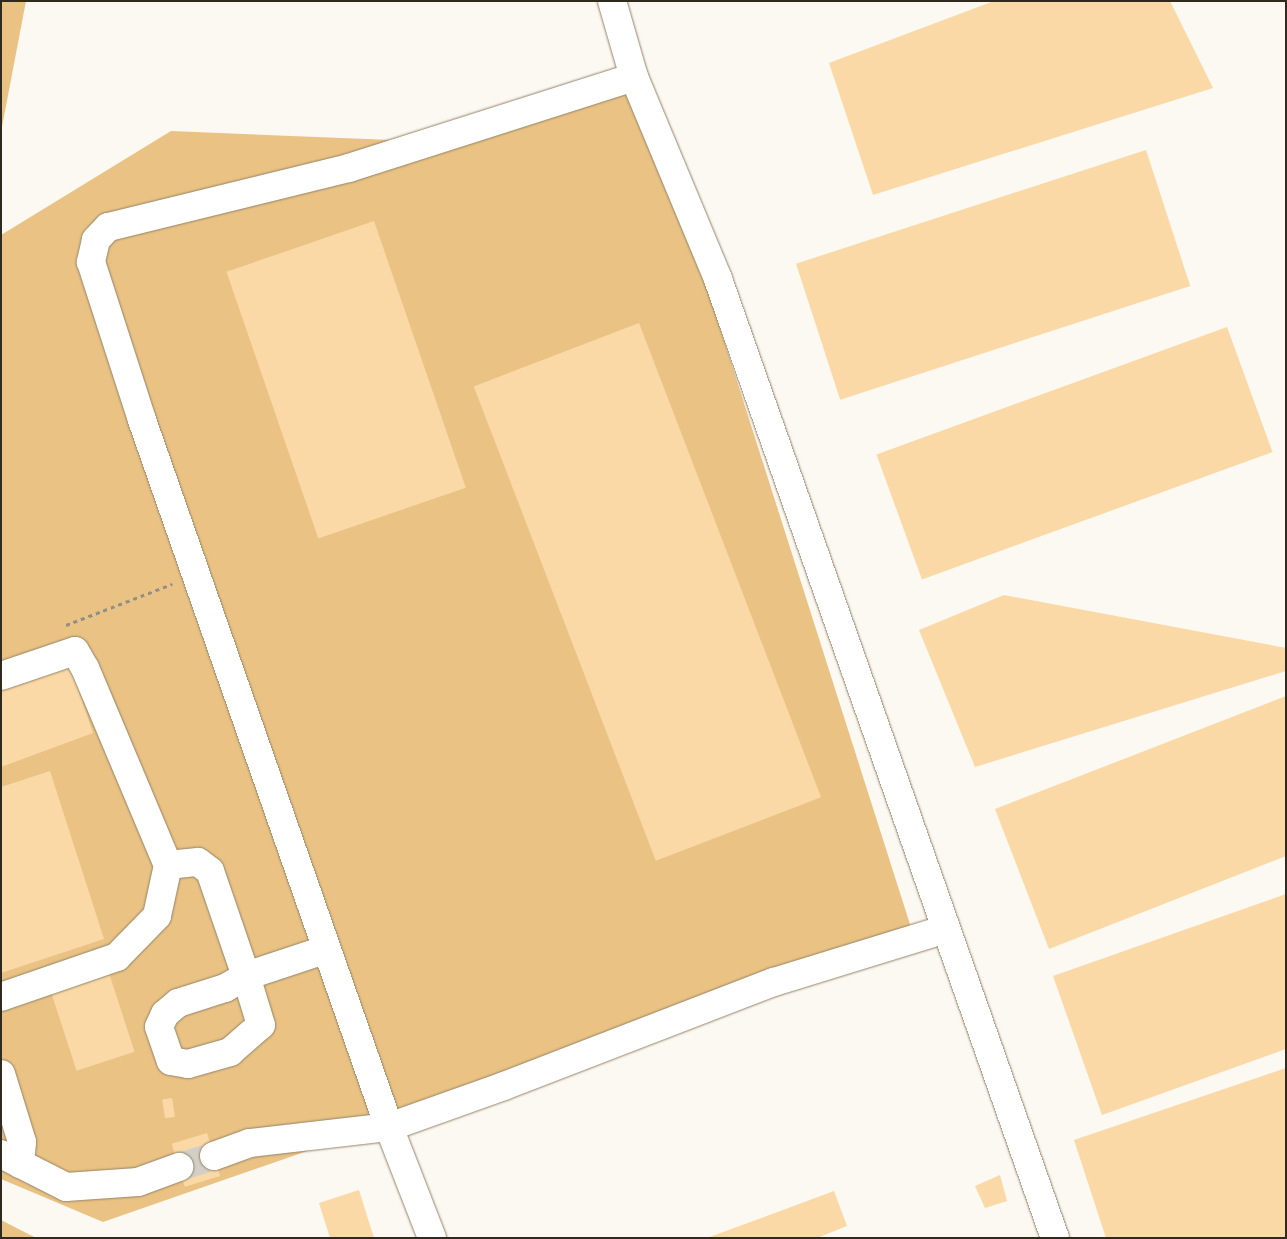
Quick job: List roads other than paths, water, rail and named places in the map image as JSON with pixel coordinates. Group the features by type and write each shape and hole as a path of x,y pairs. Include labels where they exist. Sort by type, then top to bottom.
{"street":[{"path":"612,1 634,77 718,279 1055,1238"},
{"path":"432,1238 389,1127 198,573 142,420 91,262 96,240 108,227 349,168 634,77"},
{"path":"1,676 75,651 85,668 168,865 157,916 117,957 1,997"},
{"path":"168,865 198,862 210,871 246,976 327,949"},
{"path":"214,1156 250,1144 389,1127 504,1086 774,982 946,929"},
{"path":"1,1074 22,1142 10,1159 66,1187 138,1182 179,1167"}],"tunnel":[{"path":"179,1167 214,1156"}]}
